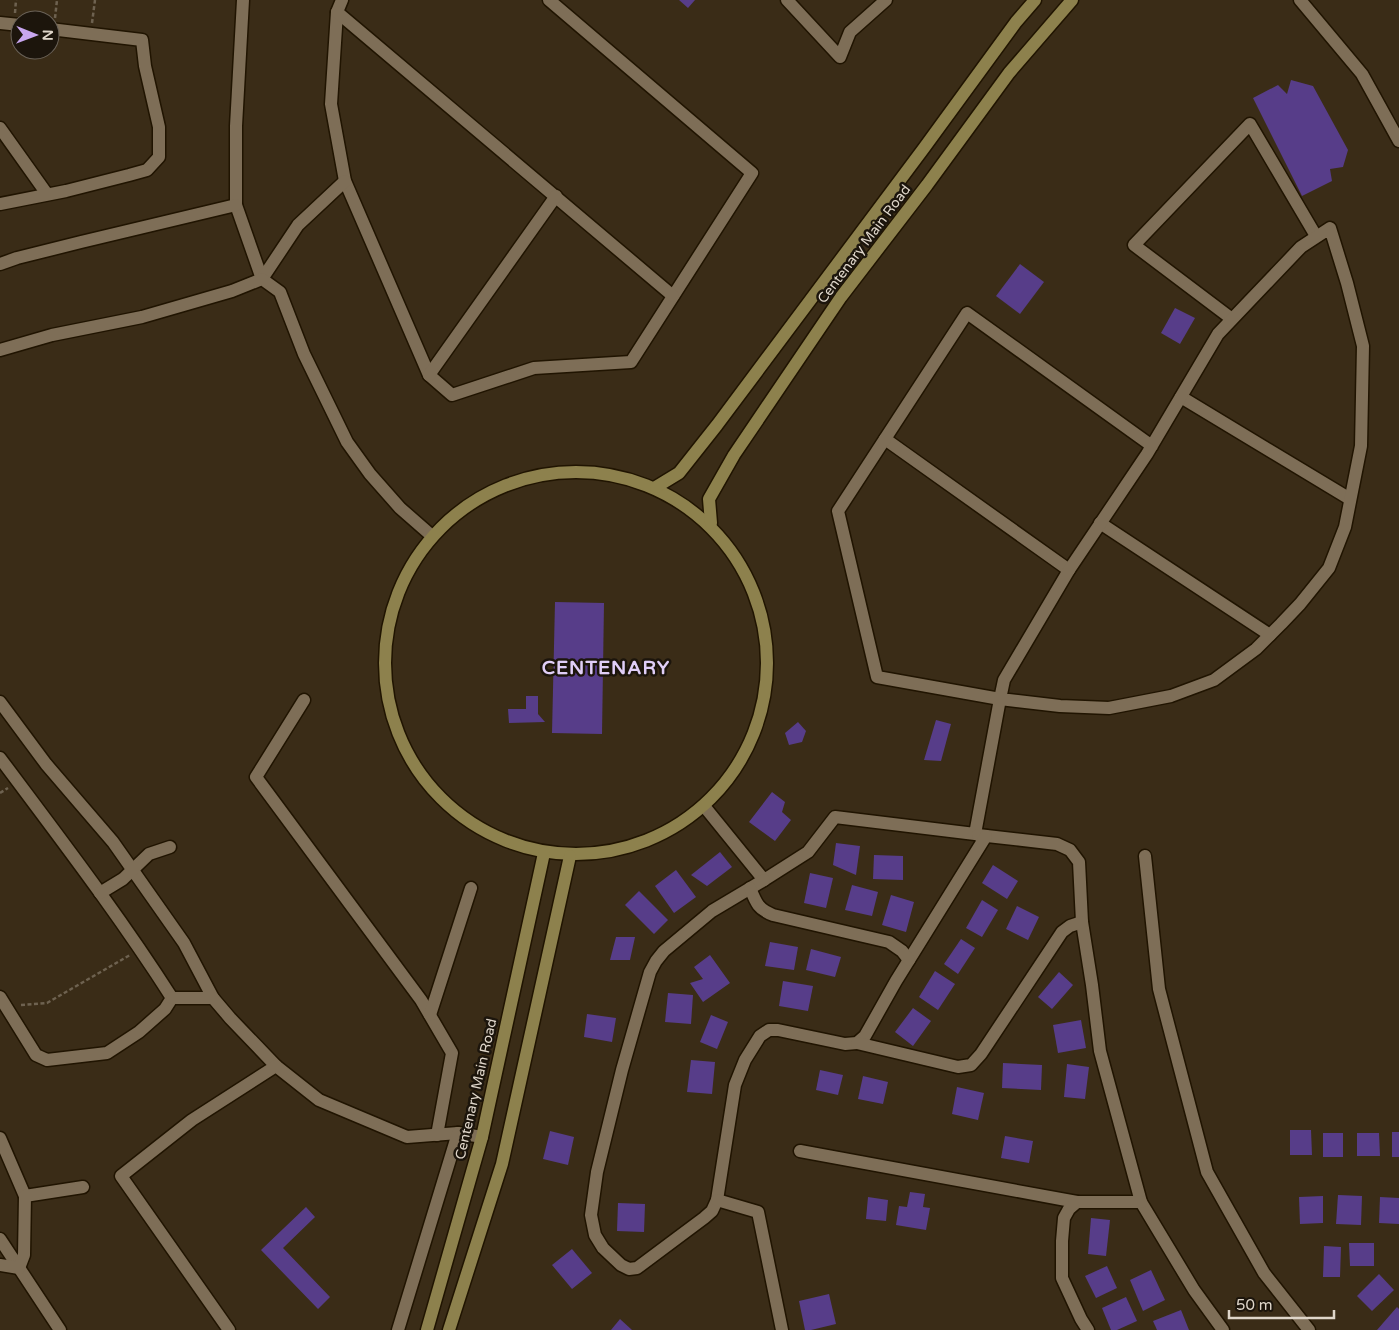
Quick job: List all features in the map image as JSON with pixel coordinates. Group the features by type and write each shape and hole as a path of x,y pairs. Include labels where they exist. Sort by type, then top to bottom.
{"street":[{"path":"243,0 236,126 236,205 262,279 280,292 304,354 347,442 370,474 400,508 432,536"},
{"path":"339,6 331,104 345,181 429,374 452,395 534,368 630,362 752,173 549,0"},
{"path":"787,0 840,57 850,32 886,0"},
{"name":"Centenary Main Road","path":"656,488 679,473 718,425 1016,22 1035,0"},
{"name":"Centenary Main Road","path":"711,523 709,499 734,455 841,297 928,185 1009,73 1072,0"},
{"path":"1300,0 1362,74 1399,141"},
{"path":"339,6 673,296"},
{"path":"0,204 66,191 147,170 159,157 159,127 145,66 142,40 60,30"},
{"path":"1232,319 1134,245 1250,124 1316,236"},
{"path":"0,128 47,194"},
{"path":"0,350 52,335 142,317 232,291 262,279 298,225 345,181"},
{"path":"429,374 556,196"},
{"path":"0,264 99,237 236,205"},
{"path":"857,1043 866,1036 981,835 1000,699 1004,680 1069,570 1152,446 1218,334 1301,247 1330,228 1347,283 1363,346 1361,446 1344,527 1329,568 1300,604 1270,635 1214,680 1171,696 1109,708 1060,706 1000,699 877,677 838,511 967,313 1152,446"},
{"path":"1181,397 1350,499"},
{"path":"885,439 1069,570"},
{"name":"Centenary Main Road","path":"594,472 656,488 711,523 749,581 764,627 767,676 757,725 736,769 704,806 664,834 618,851 570,856 544,853 501,840 462,818 429,787 405,748 399,732 390,706 385,661 391,616 407,574 432,536 466,506 505,484 549,473 594,472"},
{"path":"1100,523 1270,635"},
{"path":"304,700 256,777 421,1000 452,1053 437,1135"},
{"path":"0,702 46,764 113,842 184,943 213,998 276,1066 319,1100 407,1137 458,1133 482,1137"},
{"path":"0,758 100,893 172,998"},
{"path":"704,806 764,880"},
{"path":"1082,922 1070,926 1062,932 981,1054 971,1065 958,1066 857,1043 845,1044 778,1030 769,1030 760,1036 745,1060 734,1085 717,1200 712,1210 637,1268 621,1265 603,1248 595,1235 591,1215 597,1172 622,1070 650,972 664,951 712,911 808,852 835,817 1057,844 1070,850 1079,862 1082,922 1100,1051 1141,1202 1194,1290 1223,1330"},
{"path":"100,893 123,879 149,854 170,847"},
{"name":"Centenary Main Road","path":"427,1330 482,1137 544,853"},
{"path":"449,1330 502,1164 570,856"},
{"path":"1145,856 1159,989 1207,1172 1264,1273 1309,1330"},
{"path":"430,1015 471,888"},
{"path":"750,888 758,906 765,912 889,942 902,950 909,960"},
{"path":"172,998 213,998"},
{"path":"3,1002 36,1055 47,1060 107,1053 139,1032 165,1009 172,998"},
{"path":"229,1330 121,1176 192,1120 276,1066"},
{"path":"398,1330 458,1133"},
{"path":"0,1138 25,1196 24,1255 19,1268"},
{"path":"800,1151 1077,1202 1141,1202"},
{"path":"25,1196 82,1187"},
{"path":"717,1200 758,1212 782,1330"},
{"path":"1077,1202 1069,1209 1064,1218 1062,1278 1088,1330"},
{"path":"0,1239 60,1330"},
{"path":"0,1265 19,1268"}],"path":[{"path":"90,34 95,0"},
{"path":"3,1002 47,1002 140,949"}],"building":[{"path":"679,0 695,0 688,8"},
{"path":"1291,80 1313,86 1348,150 1343,167 1330,169 1332,181 1302,196 1253,98 1278,85 1287,94"},
{"path":"1020,264 1044,282 1020,314 996,296"},
{"path":"1175,308 1195,318 1180,344 1161,333"},
{"path":"555,602 604,603 602,734 552,733"},
{"path":"526,696 538,696 538,714 545,722 509,723 508,709 526,709"},
{"path":"936,720 951,724 941,761 924,760"},
{"path":"798,722 806,731 802,742 789,745 785,733"},
{"path":"772,792 785,802 782,812 791,820 775,841 749,822"},
{"path":"836,843 860,846 856,875 833,865"},
{"path":"720,852 732,867 707,886 691,875"},
{"path":"874,855 903,856 903,880 873,879"},
{"path":"993,865 1018,881 1007,899 982,883"},
{"path":"676,870 696,897 674,913 655,886"},
{"path":"810,873 833,878 826,908 804,903"},
{"path":"852,885 878,892 872,916 845,910"},
{"path":"639,891 668,920 654,934 625,905"},
{"path":"891,895 914,902 906,932 882,925"},
{"path":"982,900 998,910 982,937 966,928"},
{"path":"1017,906 1039,917 1028,940 1006,929"},
{"path":"616,937 635,937 630,960 610,960"},
{"path":"961,939 975,948 958,974 944,964"},
{"path":"770,942 798,947 794,970 765,966"},
{"path":"811,949 841,957 835,977 806,970"},
{"path":"710,955 730,983 703,1002 690,983 703,979 694,967"},
{"path":"935,971 955,984 938,1010 919,997"},
{"path":"1059,972 1073,985 1052,1009 1038,997"},
{"path":"783,981 813,986 808,1011 779,1006"},
{"path":"668,993 693,995 691,1024 665,1022"},
{"path":"913,1008 931,1021 913,1046 895,1032"},
{"path":"587,1014 616,1018 612,1042 584,1037"},
{"path":"711,1015 728,1022 717,1049 700,1042"},
{"path":"1081,1020 1086,1048 1058,1053 1053,1025"},
{"path":"691,1060 715,1062 712,1094 687,1092"},
{"path":"1003,1063 1042,1065 1041,1090 1002,1088"},
{"path":"1067,1064 1089,1067 1085,1099 1064,1097"},
{"path":"820,1070 843,1075 838,1095 816,1090"},
{"path":"863,1076 888,1082 883,1104 858,1099"},
{"path":"957,1087 984,1093 978,1120 952,1114"},
{"path":"1290,1130 1311,1130 1312,1155 1290,1155"},
{"path":"550,1131 574,1137 568,1165 543,1159"},
{"path":"1392,1132 1399,1132 1399,1157 1392,1157"},
{"path":"1323,1133 1343,1133 1343,1157 1323,1157"},
{"path":"1357,1133 1379,1133 1380,1156 1357,1156"},
{"path":"1005,1136 1033,1141 1029,1163 1001,1158"},
{"path":"910,1192 925,1194 923,1207 930,1208 926,1230 896,1225 899,1206 907,1207"},
{"path":"1338,1195 1362,1196 1361,1225 1336,1224"},
{"path":"1323,1196 1323,1223 1300,1224 1299,1197"},
{"path":"868,1197 888,1200 886,1221 866,1219"},
{"path":"1380,1197 1399,1198 1399,1224 1379,1223"},
{"path":"618,1203 645,1204 644,1232 617,1231"},
{"path":"306,1207 315,1217 283,1248 330,1297 318,1309 261,1250"},
{"path":"1091,1218 1110,1220 1106,1256 1088,1254"},
{"path":"1349,1243 1374,1243 1374,1266 1350,1266"},
{"path":"1324,1246 1341,1247 1340,1277 1323,1277"},
{"path":"572,1249 592,1273 572,1289 552,1265"},
{"path":"1107,1266 1117,1288 1096,1298 1085,1276"},
{"path":"1151,1270 1165,1300 1143,1311 1130,1280"},
{"path":"1379,1274 1394,1290 1372,1311 1357,1296"},
{"path":"829,1294 836,1324 805,1330 799,1301"},
{"path":"1126,1297 1137,1321 1117,1330 1111,1330 1102,1308"},
{"path":"1397,1307 1399,1309 1399,1330 1377,1330"},
{"path":"1181,1310 1189,1330 1157,1330 1153,1321"},
{"path":"620,1319 632,1330 611,1330"}],"district":[{"name":"CENTENARY","path":"606,668"}]}
